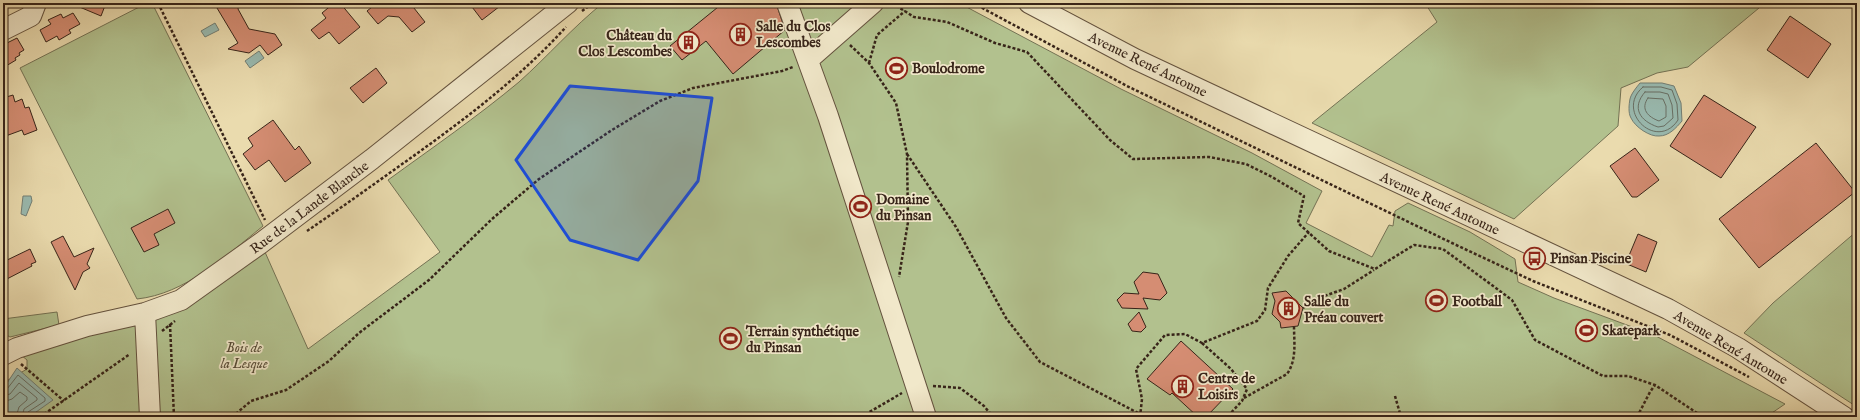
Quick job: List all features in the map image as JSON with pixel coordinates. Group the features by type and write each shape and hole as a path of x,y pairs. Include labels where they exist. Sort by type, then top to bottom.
{"street":[{"path":"3,30 31,16 36,3"},
{"name":"Rue de la Lande Blanche","path":"10,352 87,326 151,311 181,300 272,235 372,159 568,3"},
{"path":"787,3 828,116 926,417"},
{"path":"808,60 873,3"},
{"name":"Avenue René Antoune","path":"1029,3 1135,59 1668,309 1731,344 1844,417"},
{"path":"150,417 151,311"}],"path":[{"path":"158,3 272,235"},
{"path":"892,3 914,16 947,22 995,43 1028,52 1110,140 1133,159 1209,157 1246,164 1272,177 1304,196 1298,223 1329,251 1375,269"},
{"path":"973,3 1128,86 1452,243 1533,281 1670,335 1753,379"},
{"path":"869,62 877,35 905,11"},
{"path":"838,34 869,62 896,103 907,154 908,222 900,274 889,302"},
{"path":"232,417 251,401 286,390 329,361 359,333 429,280 492,219 539,179 612,130 660,102 693,88 782,72 808,60"},
{"path":"907,154 956,227 1006,318 1040,362 1140,416 1142,399 1136,369 1165,335 1185,334 1202,343 1231,369 1247,389 1244,398"},
{"path":"1202,343 1257,322 1265,310 1268,288 1288,256 1308,232"},
{"path":"1303,308 1316,299 1344,289 1414,245 1443,249 1512,300 1535,340 1603,376 1628,376 1655,385 1703,417"},
{"path":"151,311 170,324 174,417"},
{"path":"1227,417 1244,398 1288,374 1292,368 1294,359 1294,326"},
{"path":"10,352 64,401"},
{"path":"861,417 916,385 960,388 984,406 993,417"},
{"path":"1637,417 1655,385"},
{"path":"1395,396 1401,417"}],"highlighted area":[{"path":"570,86 712,98 698,181 638,260 570,240 516,160"}],"green space":[{"path":"147,3 152,3 263,226 220,261 188,282 155,296 137,299 20,68"},
{"name":"Domaine du Pinsan","path":"603,3 959,3 1121,89 1252,153 1322,191 1306,223 1372,257 1389,225 1393,226 1395,211 1408,203 1470,232 1515,259 1518,282 1554,298 1654,335 1785,404 1766,417 3,417 3,383 27,369 27,360 21,355 145,313 261,243 308,349 440,252 388,180 471,120 519,82 581,22"},
{"path":"1425,3 1762,3 1759,8 1688,67 1657,73 1621,88 1618,126 1514,219 1312,123 1437,22"},
{"path":"1857,231 1857,407 1744,333 1773,303"},
{"path":"57,312 59,325 10,337 3,333 3,319"}],"water":[{"path":"215,23 219,30 205,37 201,31"},
{"path":"259,51 264,58 250,68 245,61"},
{"path":"1640,83 1662,83 1674,86 1681,103 1682,121 1669,133 1663,136 1651,135 1639,128 1631,118 1629,111 1630,99"},
{"path":"23,196 31,196 32,201 26,216 21,214"},
{"path":"17,368 53,400 29,417 3,417 3,389"}],"building":[{"path":"70,3 106,3 101,16"},
{"path":"214,3 239,3 238,9 249,29 275,34 282,45 268,55 260,45 249,53 228,49 238,43"},
{"path":"334,3 340,3 360,27 339,44 329,32 319,39 311,30 326,18 322,13"},
{"path":"377,3 410,3 425,22 412,32 399,17 388,16 378,24 367,11"},
{"path":"469,3 504,3 482,20"},
{"name":"Salle du Clos Lescombes","path":"723,3 776,3 785,30 733,74 706,41 682,60 670,46"},
{"path":"73,13 80,24 69,30 71,33 59,40 57,36 46,42 40,30 51,24 48,20 61,14 63,18"},
{"path":"1790,16 1831,44 1808,78 1767,50"},
{"path":"17,38 24,50 15,58 16,60 6,66 5,64 3,65 3,41 6,41 7,43"},
{"path":"376,68 387,83 363,103 350,88"},
{"path":"13,95 15,102 22,99 25,108 29,107 37,130 24,135 22,130 3,137 3,98"},
{"path":"1704,95 1756,127 1721,178 1670,146"},
{"path":"273,120 295,150 299,146 311,163 285,182 269,160 255,170 243,154 253,146 248,138"},
{"path":"1816,143 1855,192 1759,268 1719,219"},
{"path":"1635,148 1659,180 1637,197 1632,197 1610,166"},
{"path":"168,209 175,223 154,234 159,245 144,252 131,228"},
{"path":"1638,234 1657,242 1646,272 1627,264"},
{"path":"63,236 74,257 94,248 87,264 90,268 83,272 75,290 51,242"},
{"path":"30,249 36,262 31,264 32,266 3,281 3,262"},
{"path":"1143,272 1158,274 1167,293 1160,300 1143,298 1148,309 1122,308 1117,300 1124,293 1139,294 1134,282"},
{"name":"Salle du Préau couvert","path":"1286,291 1303,308 1298,326 1281,328 1280,322 1272,314 1275,301 1272,293"},
{"path":"1139,312 1146,327 1141,332 1132,331 1128,324"},
{"name":"Centre de Loisirs","path":"1181,341 1233,389 1206,417 1198,417 1172,393 1170,395 1147,379"}],"place":[{"name":"Salle du Clos Lescombes","path":"740,34"},
{"name":"Château du Clos Lescombes","path":"688,43"},
{"name":"Boulodrome","path":"897,68"},
{"name":"Domaine du Pinsan","path":"860,207"},
{"name":"Pinsan Piscine","path":"1535,258"},
{"name":"Football","path":"1437,301"},
{"name":"Salle du Préau couvert","path":"1288,309"},
{"name":"Skatepark","path":"1586,330"},
{"name":"Terrain synthétique du Pinsan","path":"730,339"},
{"name":"Centre de Loisirs","path":"1183,386"}],"park label":[{"name":"Bois de la Lesque","path":"244,356"}]}
